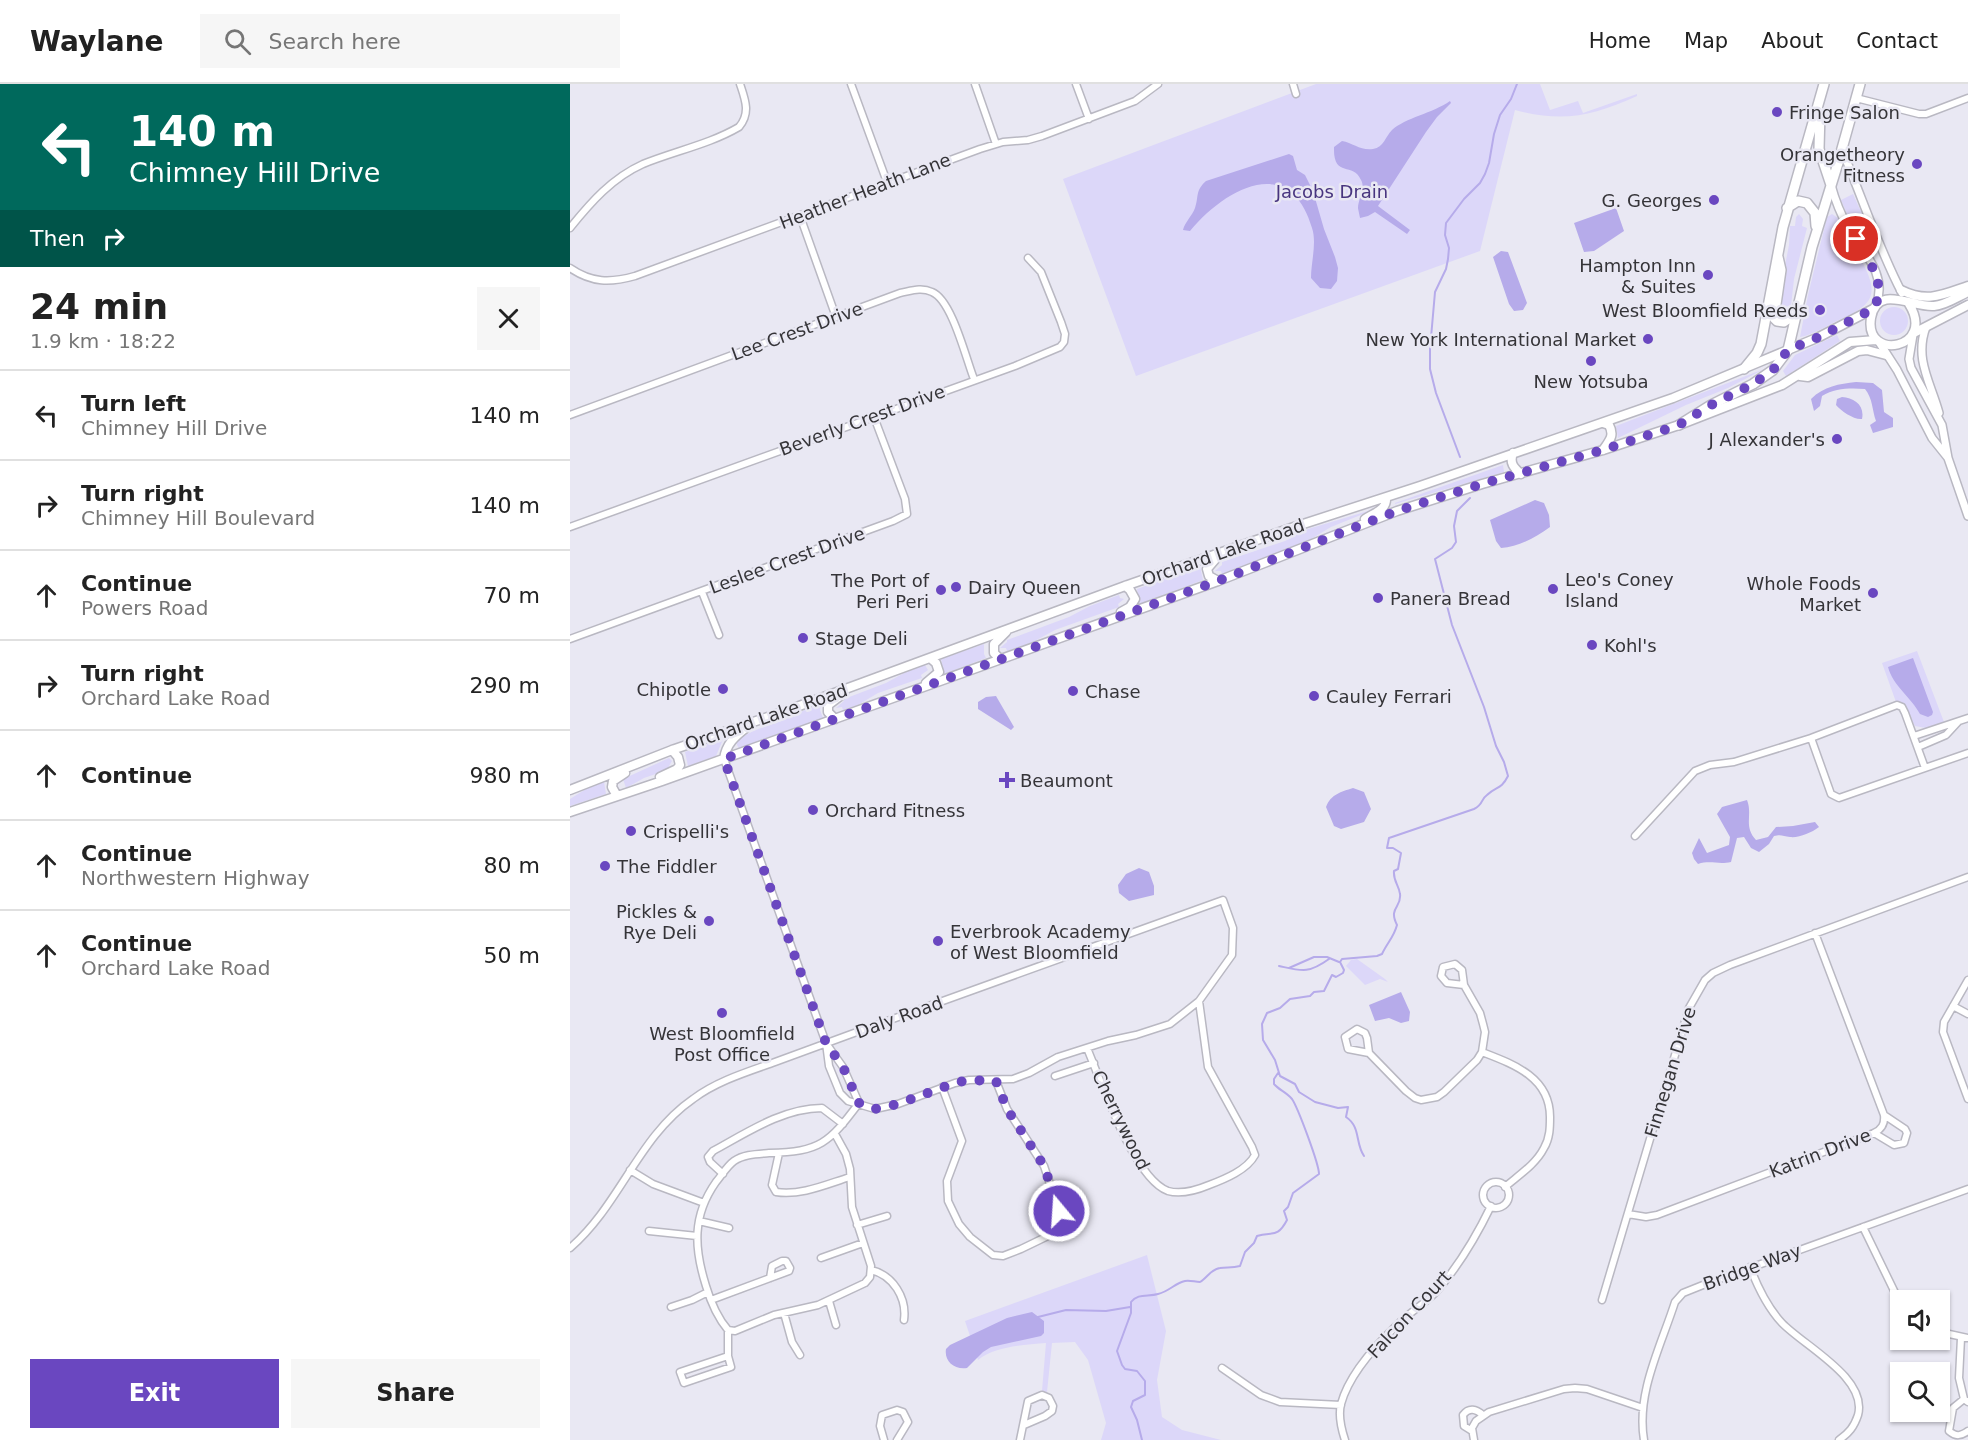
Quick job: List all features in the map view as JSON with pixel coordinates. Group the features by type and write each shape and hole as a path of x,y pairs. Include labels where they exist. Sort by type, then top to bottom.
{"main road":[{"path":"1679,425 1711,405 1753,384 1773,370 1788,350 1816,235 1860,84"},
{"path":"1824,85 1819,124 1819,149 1831,185"},
{"path":"1744,369 1751,362 1761,344 1787,208 1824,85"},
{"path":"1787,208 1798,201 1811,206 1815,213 1816,235"},
{"path":"1777,255 1781,270 1774,318 1776,321 1784,322 1797,313"},
{"path":"1901,290 1918,297 1932,298 1968,286"},
{"path":"1968,292 1938,306 1889,299 1874,308 1870,323 1878,341 1889,346 1897,345 1968,305"},
{"path":"1909,303 1916,318 1913,334"},
{"name":"Orchard Lake Road","path":"570,790 672,750 857,685 1125,586 1695,390 1819,337 1874,308"},
{"name":"Orchard Lake Road","path":"570,812 1218,581 1407,507 1603,450 1679,425 1755,397 1800,376 1850,342 1878,341"},
{"path":"1800,376 1808,377 1858,351 1867,350 1886,355"},
{"path":"1603,423 1610,425 1612,438 1603,450"},
{"path":"1513,453 1511,457 1513,467 1521,474"},
{"path":"1353,529 1383,508 1387,503 1386,498"},
{"path":"1218,581 1209,576 1207,569 1222,552"},
{"path":"1103,622 1134,603 1133,594 1125,586"},
{"path":"1000,659 994,653 994,644 1011,628"},
{"path":"912,691 939,672 936,663 930,658"},
{"path":"835,719 828,712 830,702 857,685"},
{"path":"724,759 725,750 730,742 752,723"},
{"path":"633,791 677,769 680,762 672,750"},
{"path":"617,796 612,787 613,781 638,764"}],"street":[{"path":"570,228 608,186 621,176 641,165 740,127 747,112 740,84"},
{"path":"851,84 887,182"},
{"path":"975,84 996,144"},
{"path":"1076,84 1089,119"},
{"name":"Heather Heath Lane","path":"570,268 594,281 622,280 688,258 887,182 996,144 1028,140 1089,119 1135,101 1158,84"},
{"path":"1293,84 1296,94"},
{"path":"1856,98 1926,114 1968,98"},
{"path":"1842,150 1874,226 1883,255 1909,303"},
{"path":"1831,185 1849,228 1869,258 1878,277 1879,293 1874,308"},
{"path":"800,216 836,317"},
{"name":"Beverly Crest Drive","path":"570,527 1049,353 1060,347 1064,342 1063,328 1049,289 1041,272 1028,258"},
{"name":"Lee Crest Drive","path":"570,415 900,293 920,289 933,292 942,299 974,380"},
{"path":"1926,327 1920,348 1921,359 1942,425 1948,458 1968,516"},
{"path":"1913,334 1909,359 1911,368 1942,425"},
{"path":"1878,341 1897,369 1932,438 1948,458"},
{"name":"Leslee Crest Drive","path":"570,639 907,514 905,499 874,417"},
{"path":"702,591 719,635"},
{"path":"1635,836 1695,771 1710,765 1734,762 1811,738 1897,705 1902,707 1905,713 1925,768"},
{"path":"1914,736 1968,718"},
{"path":"1918,747 1946,735 1958,722"},
{"path":"1811,738 1831,794 1839,798 1968,753"},
{"path":"724,759 826,1043 829,1066 837,1087 848,1101 875,1109 898,1104 942,1087 969,1080 1013,1080 1058,1057 1170,1024 1199,1001"},
{"name":"Finnegan Drive","path":"1602,1300 1689,1008 1705,980 1722,969 1968,877"},
{"name":"Daly Road","path":"570,1248 603,1213 630,1170 662,1127 693,1099 727,1080 1222,900 1233,928 1232,955 1199,1001"},
{"name":"Katrin Drive","path":"1628,1215 1646,1217 1657,1215 1881,1129 1885,1120 1884,1115 1815,933"},
{"path":"1968,980 1944,1022 1943,1032 1965,1084 1968,1099"},
{"path":"1369,1053 1365,1033 1357,1029 1345,1037 1348,1048 1369,1053 1415,1098 1421,1100 1437,1097 1444,1092 1482,1052 1485,1032 1483,1024 1477,1006 1464,985"},
{"name":"Cherrywood","path":"1087,1048 1113,1111 1146,1173 1168,1191 1181,1192 1212,1185 1250,1164 1255,1155 1208,1067 1199,1001"},
{"path":"1953,1006 1968,1014"},
{"path":"826,1043 843,1067 859,1103"},
{"path":"1482,1052 1524,1070 1543,1090 1550,1110 1550,1128 1545,1147 1530,1166 1505,1187"},
{"name":"Cherrywood","path":"1055,1076 1094,1063"},
{"path":"942,1087 962,1141 947,1181 948,1201 959,1224 970,1237 993,1255 1003,1256 1022,1250 1050,1235 1057,1228 1059,1211 1044,1166 1007,1109 996,1081"},
{"path":"837,1087 849,1082"},
{"path":"835,1134 846,1154 852,1207 872,1270 865,1283 829,1301 784,1313 735,1331 728,1330 719,1320 699,1264 697,1236 704,1203 734,1161 751,1154 793,1153 813,1148 835,1134 859,1103"},
{"path":"723,1174 710,1162 708,1156 713,1151 769,1121 802,1110 822,1108 843,1124"},
{"path":"1874,1133 1882,1140 1894,1145 1904,1143 1905,1129 1884,1115"},
{"path":"779,1153 772,1185 776,1192 788,1193 808,1189 850,1177"},
{"path":"630,1170 653,1184 704,1203"},
{"path":"1494,1182 1505,1187 1508,1194 1506,1202 1499,1207 1491,1206 1483,1197 1487,1185 1494,1182"},
{"name":"Bridge Way","path":"1644,1440 1642,1418 1648,1381 1675,1302 1683,1293 1968,1189"},
{"name":"Falcon Court","path":"1341,1405 1353,1378 1378,1346 1444,1281 1480,1229 1491,1206"},
{"path":"857,1225 887,1216"},
{"path":"699,1221 729,1228"},
{"path":"1863,1227 1894,1290"},
{"path":"649,1231 697,1236"},
{"path":"821,1257 863,1243"},
{"path":"1750,1268 1769,1308 1795,1336 1834,1365 1856,1392 1860,1407 1855,1425 1847,1435 1839,1440"},
{"path":"872,1270 889,1277 897,1287 906,1310 904,1320"},
{"path":"711,1300 770,1278"},
{"path":"671,1307 708,1292"},
{"path":"829,1301 836,1325"},
{"path":"784,1313 792,1342 800,1355"},
{"path":"728,1330 728,1356 731,1367 684,1383 680,1372 728,1356"},
{"path":"1950,1334 1965,1338 1959,1378 1966,1400 1953,1408 1949,1431 1956,1435 1968,1431"},
{"path":"1221,1368 1261,1395 1280,1402 1341,1405 1340,1422 1345,1440"},
{"path":"1474,1440 1472,1428 1483,1415 1564,1389 1587,1389 1643,1408"},
{"path":"1020,1440 1028,1401 1042,1395 1049,1398 1053,1406 1052,1411 1024,1425"},
{"path":"1472,1431 1464,1426 1463,1415 1467,1410 1472,1409 1483,1415"},
{"path":"884,1440 880,1419 882,1414 897,1410 907,1416 908,1422 897,1440"}],"green space":[{"name":"Jacobs Drain","path":"1316,84 1540,84 1550,110 1578,101 1583,113 1637,94 1637,96 1592,113 1563,117 1515,110 1480,251 1136,376 1063,179"},
{"path":"1853,194 1872,236 1865,241 1850,221 1841,200"},
{"path":"1799,214 1803,219 1802,226 1807,228 1794,279 1791,306 1782,312 1777,306 1789,245 1790,226 1795,226 1796,217"},
{"path":"1832,214 1838,218 1867,272 1872,290 1866,303 1851,315 1800,337 1827,217"},
{"path":"1894,307 1904,311 1908,321 1904,331 1894,335 1884,331 1880,321 1884,311"},
{"path":"1837,335 1840,341 1786,376 1783,371 1795,355"},
{"path":"1764,369 1728,388 1686,405 1618,438 1616,426"},
{"path":"1503,465 1504,472 1395,504 1395,503"},
{"path":"1378,508 1331,527 1311,539 1222,574 1221,571 1215,571 1222,565 1222,562 1285,541 1308,529"},
{"path":"1200,566 1203,580 1139,604 1137,589"},
{"path":"1119,595 1124,599 1118,604 1119,607 1055,630 1033,642 1007,651 1006,648 1000,648 1007,640"},
{"path":"984,644 986,658 944,674 941,659"},
{"path":"1917,651 1944,722 1926,728 1915,726 1906,708 1896,702 1882,663"},
{"path":"925,665 928,670 921,675 922,678 878,693 858,705 843,710 842,707 836,708 844,699"},
{"path":"821,703 820,710 823,718 739,748 737,745 737,741 747,734"},
{"path":"724,737 716,756 688,766 685,752"},
{"path":"669,758 672,761 670,769 644,778 626,788 623,779"},
{"path":"604,782 606,794 570,806 570,799"},
{"path":"1357,959 1388,982 1380,979 1365,985 1346,966 1351,960"},
{"path":"1147,1255 1166,1331 1157,1380 1162,1417 1182,1430 1221,1440 1101,1440 1106,1423 1088,1360 1075,1342 1052,1343 1047,1392 1042,1391 1046,1343 1001,1349 978,1360 965,1321"}],"shaded area":[{"path":"1450,101 1451,103 1426,132 1378,206 1410,230 1407,234 1375,212 1360,218 1358,208 1362,190 1361,180 1358,174 1337,163 1334,147 1342,141 1365,149 1377,148 1398,126"},
{"path":"1289,154 1293,156 1297,170 1305,175 1313,191 1335,257 1338,268 1337,281 1331,289 1320,288 1311,278 1314,246 1312,228 1302,205 1289,190 1273,184 1256,185 1221,202 1190,231 1183,230 1195,208 1199,191 1206,181"},
{"path":"1616,208 1624,231 1594,251 1584,252 1574,223"},
{"path":"1501,251 1508,252 1527,303 1523,310 1514,311 1509,304 1493,257"},
{"path":"1856,382 1873,383 1882,390 1884,412 1893,418 1893,427 1873,433 1870,425 1876,421 1865,389 1843,389 1827,393 1822,396 1820,406 1814,411 1811,399 1821,391 1832,386"},
{"path":"1842,397 1858,403 1862,410 1862,419 1848,415 1836,405 1837,399"},
{"path":"1535,500 1544,503 1549,515 1550,527 1527,541 1501,548 1496,541 1490,520"},
{"path":"1913,658 1933,712 1928,717 1920,714 1898,686 1888,667"},
{"path":"996,696 1014,727 1011,730 978,709 978,702 986,697"},
{"path":"1353,788 1364,792 1371,809 1364,822 1341,829 1334,826 1326,807 1334,796"},
{"path":"1747,800 1750,830 1756,840 1768,837 1776,827 1815,822 1819,827 1797,837 1774,836 1769,844 1759,852 1751,848 1744,837 1737,838 1731,862 1698,864 1692,853 1699,838 1707,853 1729,845 1730,837 1717,814 1722,807"},
{"path":"1139,868 1149,872 1154,886 1154,895 1129,901 1119,893 1118,885 1126,874"},
{"path":"1401,992 1410,1012 1409,1021 1401,1023 1389,1018 1375,1021 1369,1005"},
{"path":"1032,1312 1044,1321 1044,1333 1041,1336 991,1347 967,1368 958,1368 948,1361 946,1349 950,1345 1007,1318"}],"waterway":[{"path":"1460,457 1436,393 1430,369 1435,292 1446,269 1448,259 1446,223 1485,174 1500,115 1511,99 1517,84"},
{"path":"1364,1156 1354,1125 1346,1117 1348,1107 1338,1108 1315,1102 1299,1092 1295,1084 1280,1076 1275,1060 1263,1040 1262,1024 1267,1013 1280,1008 1290,999 1324,991 1332,975 1336,977 1343,973 1340,962 1342,959 1382,954 1396,929 1394,915 1400,899 1394,871 1398,869 1401,853 1393,848 1387,848 1389,838 1474,809 1490,792 1501,786 1508,776 1452,625 1435,559 1452,548 1456,542 1454,526 1457,511 1470,498"},
{"path":"1289,968 1314,957 1327,957 1339,962"},
{"path":"1279,966 1305,970 1316,967 1329,959"},
{"path":"1142,1440 1131,1407 1133,1401 1145,1395 1145,1381 1137,1371 1125,1369 1117,1351 1131,1313 1131,1302 1140,1296 1162,1293 1181,1282 1200,1282 1217,1269 1240,1266 1245,1252 1257,1236 1277,1232 1283,1226 1287,1220 1284,1211 1293,1193 1319,1174 1312,1148 1295,1104 1274,1084 1278,1073"},
{"path":"1038,1317 1066,1310 1106,1311 1130,1307"}],"place":[{"name":"Fringe Salon","path":"1777,112"},
{"name":"Orangetheory Fitness","path":"1917,164"},
{"name":"G. Georges","path":"1714,200"},
{"name":"Hampton Inn & Suites","path":"1708,275"},
{"name":"West Bloomfield Reeds","path":"1820,310"},
{"name":"New York International Market","path":"1648,339"},
{"name":"New Yotsuba","path":"1591,361"},
{"name":"J Alexander's","path":"1837,439"},
{"name":"Dairy Queen","path":"956,587"},
{"name":"Leo's Coney Island","path":"1553,589"},
{"name":"The Port of Peri Peri","path":"941,590"},
{"name":"Whole Foods Market","path":"1873,593"},
{"name":"Panera Bread","path":"1378,598"},
{"name":"Stage Deli","path":"803,638"},
{"name":"Kohl's","path":"1592,645"},
{"name":"Chipotle","path":"723,689"},
{"name":"Chase","path":"1073,691"},
{"name":"Cauley Ferrari","path":"1314,696"},
{"name":"Beaumont","path":"1007,780"},
{"name":"Orchard Fitness","path":"813,810"},
{"name":"Crispelli's","path":"631,831"},
{"name":"The Fiddler","path":"605,866"},
{"name":"Pickles & Rye Deli","path":"709,921"},
{"name":"Everbrook Academy of West Bloomfield","path":"938,941"},
{"name":"West Bloomfield Post Office","path":"722,1013"}],"route":[{"path":"1059,1211 1044,1166 1007,1109 996,1081 969,1080 955,1083 898,1104 875,1109 859,1103 843,1067 826,1043 724,759 1218,581 1397,511 1679,425 1711,405 1753,384 1773,370 1788,350 1875,308 1878,299 1878,277 1856,239"}]}
